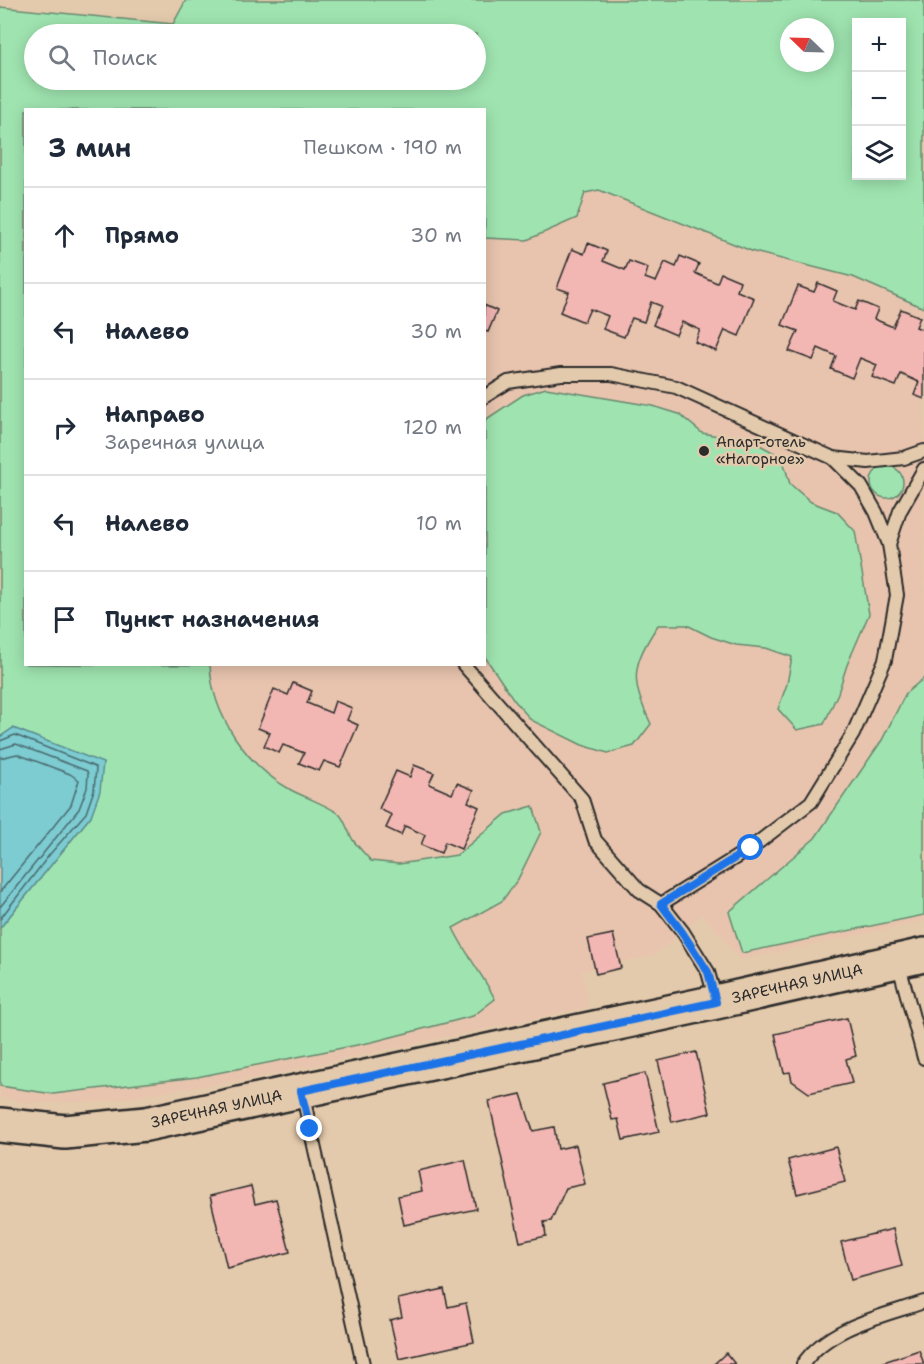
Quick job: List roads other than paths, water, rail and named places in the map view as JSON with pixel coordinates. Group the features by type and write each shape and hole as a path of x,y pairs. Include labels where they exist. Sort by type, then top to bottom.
{"main road":[{"name":"ЗАРЕЧНАЯ УЛИЦА","path":"0,1125 65,1132 146,1124 911,958"}],"lane":[{"path":"486,396 508,382 561,374 611,374 676,387 833,458 868,462 904,458 924,451"},
{"path":"661,904 751,848 811,802 854,734 885,660 897,595 888,544 876,512 861,486 833,458"},
{"path":"888,544 900,511 916,479 924,469"},
{"path":"465,666 582,799 595,840 639,890 661,904 682,932 708,972 716,1002"},
{"path":"911,958 924,1058"},
{"path":"301,1091 363,1364"},
{"path":"802,1364 820,1344 843,1331 924,1302"}],"water":[{"path":"13,728 103,763 100,791 91,816 0,928 0,737"}],"place":[{"name":"Апарт-отель «Нагорное»","path":"704,451"}]}
